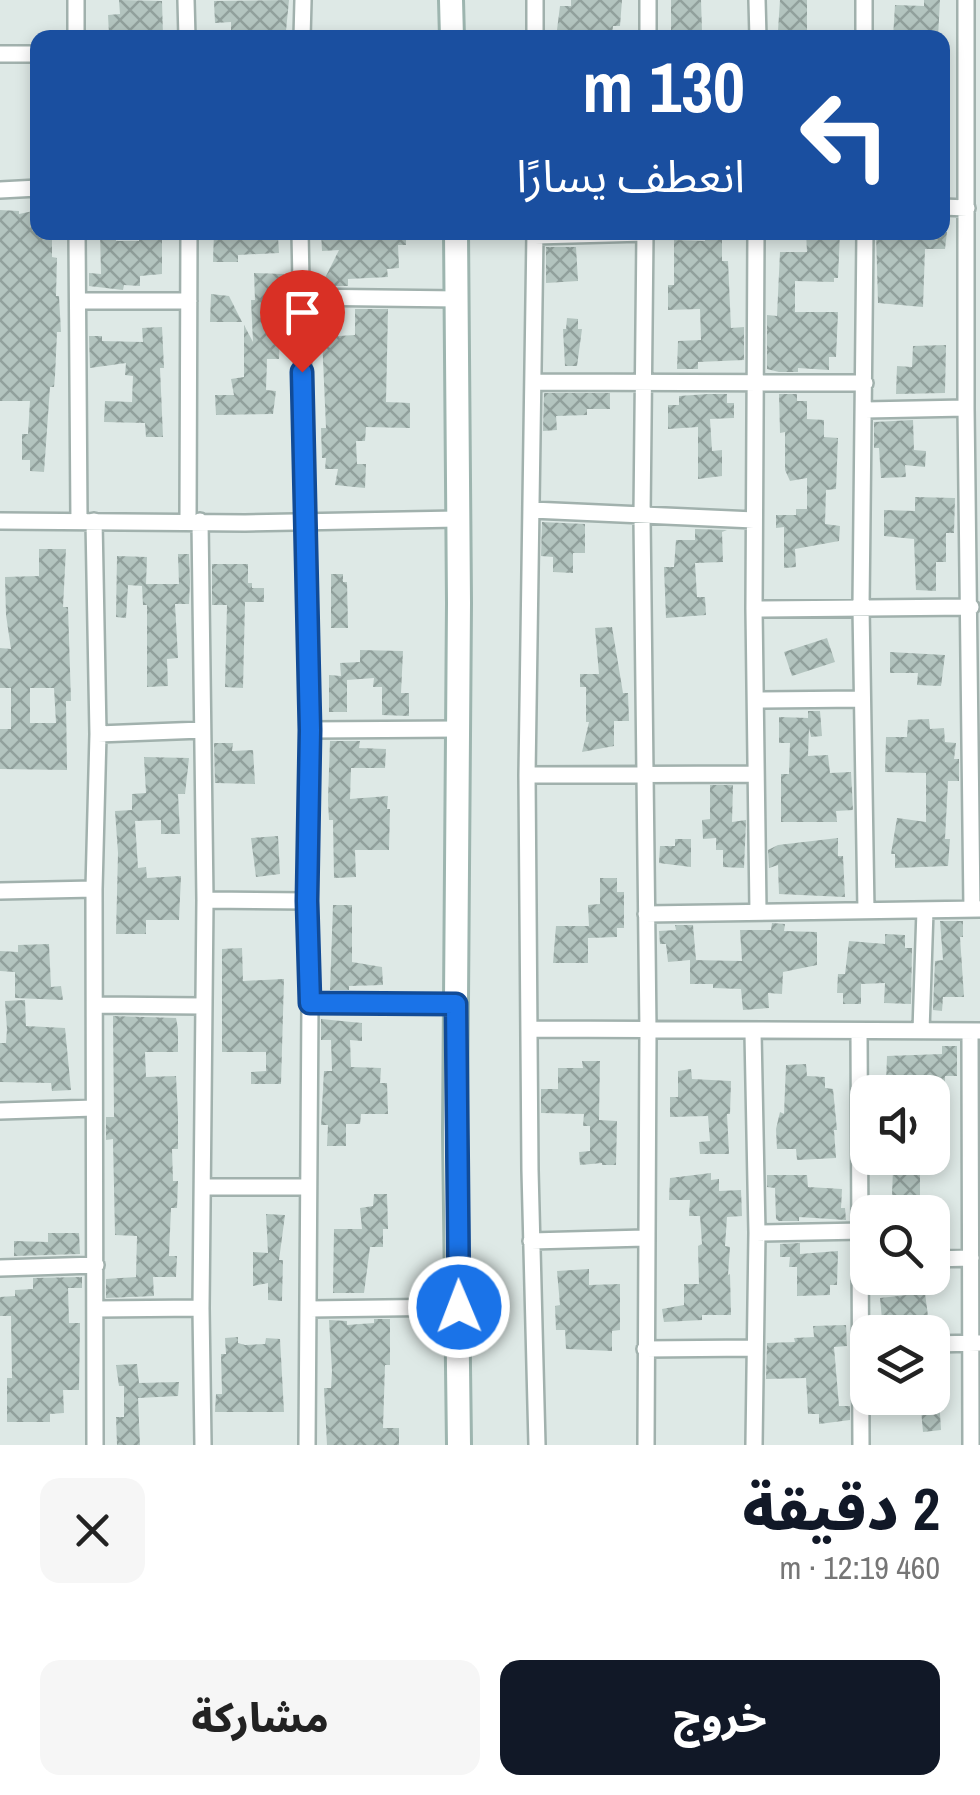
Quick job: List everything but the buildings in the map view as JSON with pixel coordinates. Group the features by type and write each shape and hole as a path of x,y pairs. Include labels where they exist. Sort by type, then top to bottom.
{"street":[{"path":"76,0 76,30"},
{"path":"186,0 187,30"},
{"path":"302,30 304,0"},
{"path":"451,0 452,30"},
{"path":"535,0 535,30"},
{"path":"648,0 648,30"},
{"path":"757,0 758,30"},
{"path":"864,0 864,30"},
{"path":"646,914 976,909 970,608 975,584 966,408 966,0"},
{"path":"0,54 30,54"},
{"path":"0,190 30,188"},
{"path":"950,207 967,208"},
{"path":"77,240 98,734 94,889 94,1445"},
{"path":"189,240 205,900 203,1445"},
{"path":"300,240 310,730 307,1445"},
{"path":"456,240 459,1445"},
{"path":"535,240 527,774 537,1445"},
{"path":"645,240 642,517 648,1031 646,1445"},
{"path":"756,240 754,609 758,911"},
{"path":"865,240 860,607 866,911"},
{"path":"300,297 458,299"},
{"path":"78,301 188,301"},
{"path":"534,382 864,383"},
{"path":"864,410 966,408"},
{"path":"532,510 754,520"},
{"path":"0,521 458,520"},
{"path":"754,609 970,608"},
{"path":"756,700 862,699"},
{"path":"310,730 458,729"},
{"path":"98,734 202,730"},
{"path":"527,774 756,774"},
{"path":"0,891 94,889"},
{"path":"205,900 307,901"},
{"path":"922,1031 926,910"},
{"path":"310,1003 456,1004"},
{"path":"96,1005 202,1006"},
{"path":"530,1030 975,1031 970,1258 975,1344 970,1445"},
{"path":"753,1032 757,1234 754,1445"},
{"path":"859,1032 861,1195"},
{"path":"0,1111 94,1108"},
{"path":"202,1187 308,1188"},
{"path":"757,1234 850,1231"},
{"path":"531,1240 646,1238"},
{"path":"950,1258 970,1258"},
{"path":"0,1268 96,1266"},
{"path":"309,1309 459,1307"},
{"path":"96,1309 201,1308"},
{"path":"645,1350 754,1348"},
{"path":"861,1445 862,1415"}],"route":[{"path":"302,372 310,730 307,901 310,1003 456,1004 459,1307"}]}
